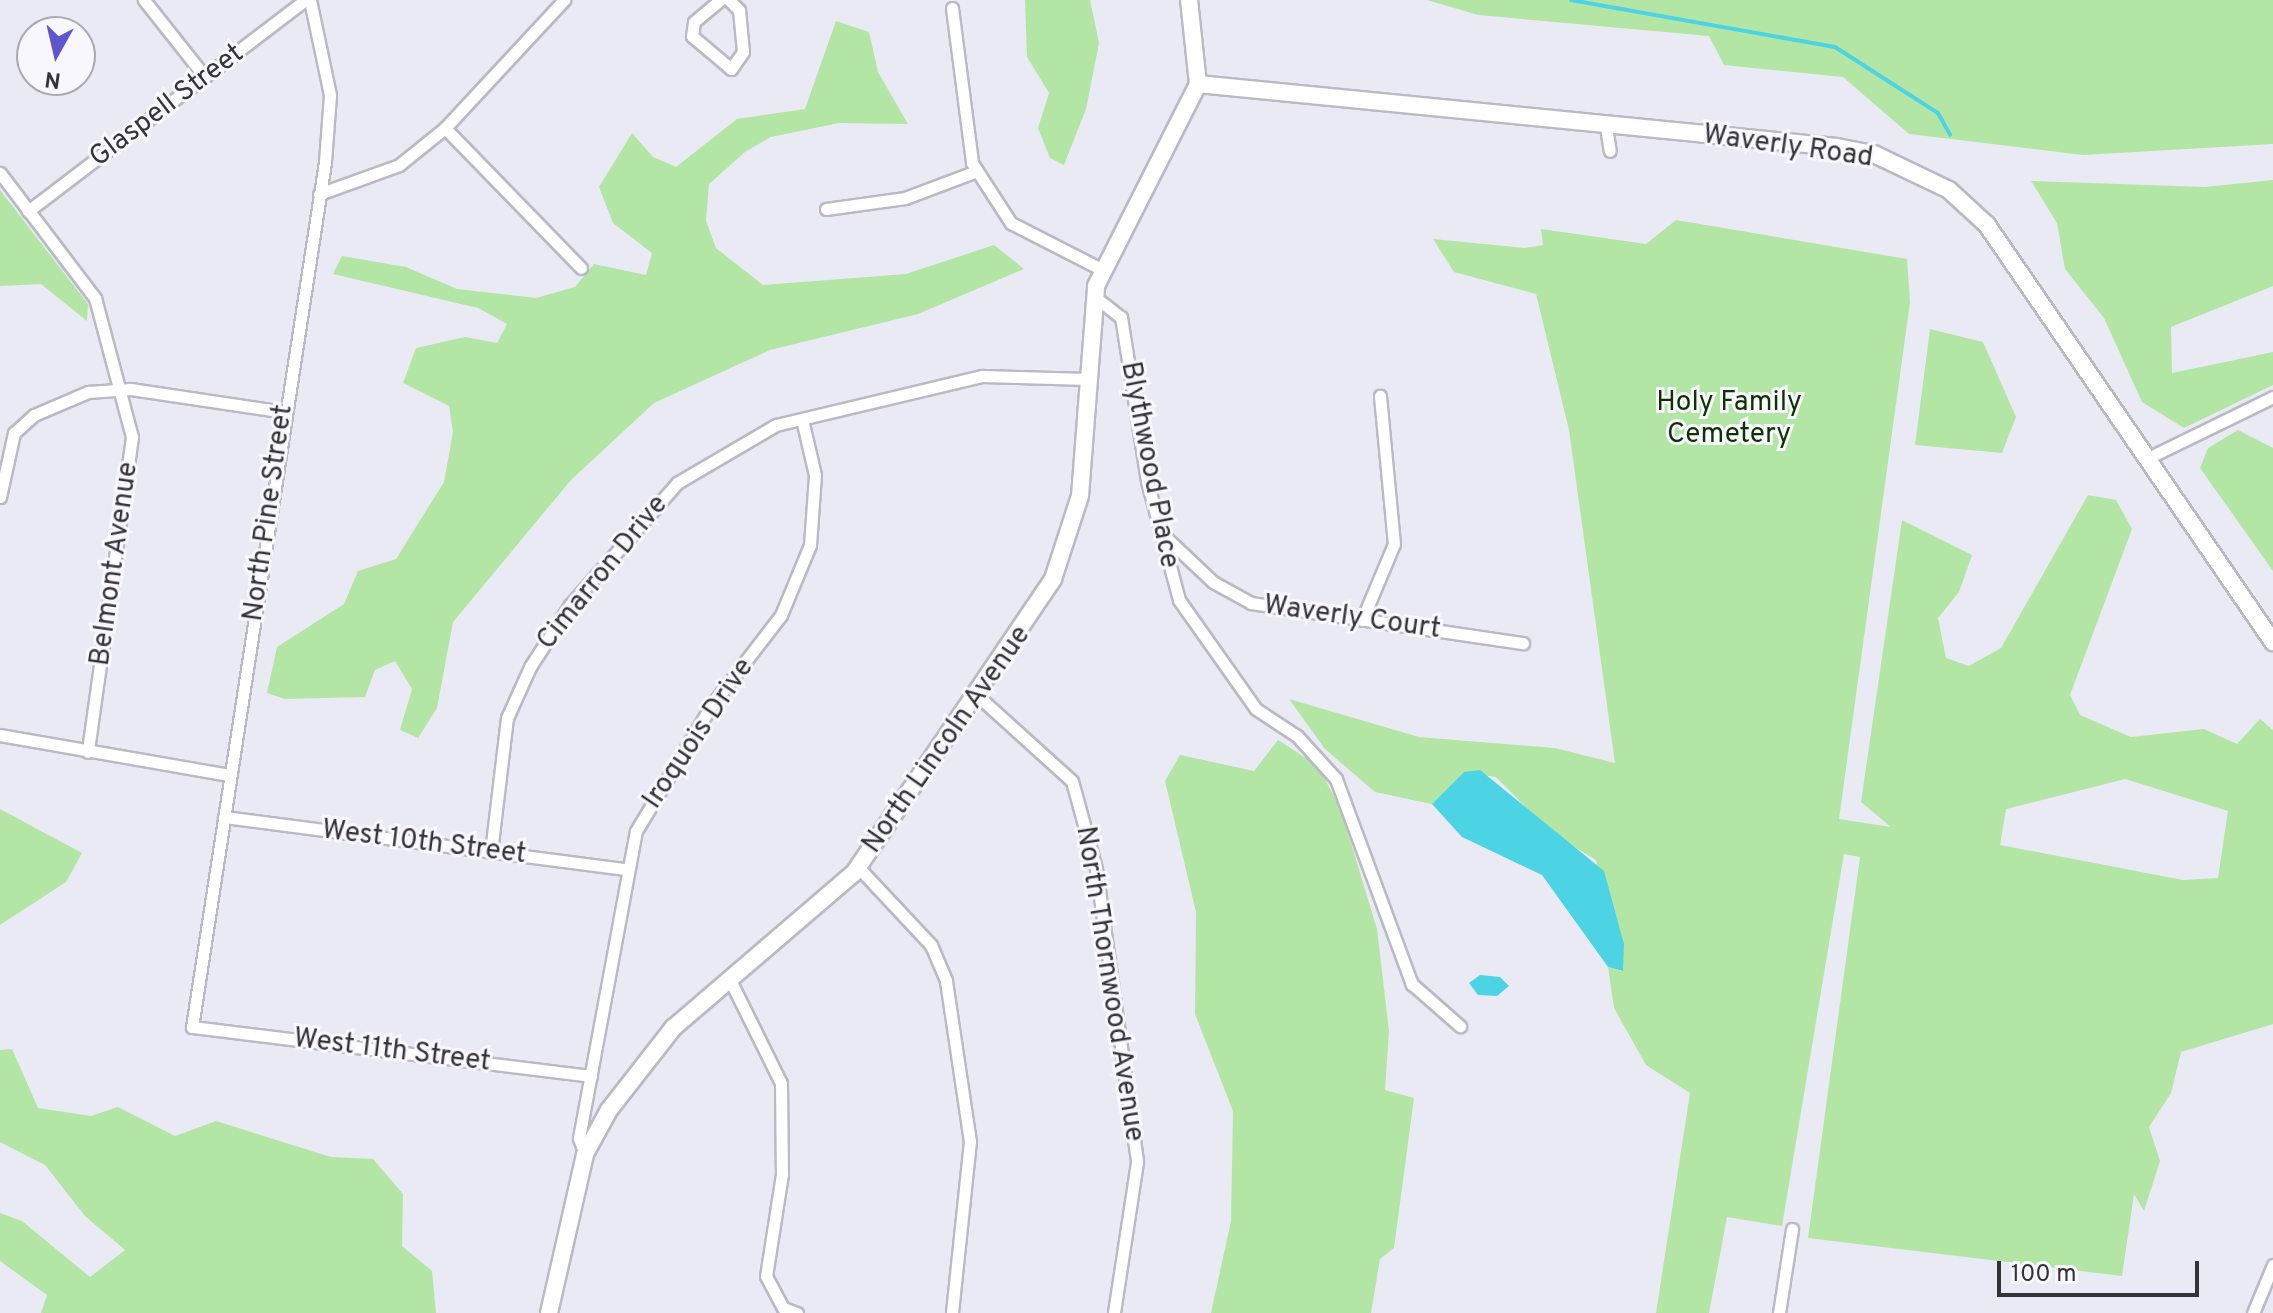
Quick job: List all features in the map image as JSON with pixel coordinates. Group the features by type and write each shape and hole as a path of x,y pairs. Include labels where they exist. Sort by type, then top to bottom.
{"street":[{"path":"144,0 205,77"},
{"name":"Glaspell Street","path":"28,211 308,0"},
{"name":"North Pine Street","path":"192,1027 319,194 330,95 308,0"},
{"path":"319,194 382,175 445,128 564,0"},
{"path":"713,2 691,28 694,43 724,67 737,68 739,10 729,0"},
{"path":"1189,0 1198,84"},
{"path":"952,8 951,37 977,171 1011,223 1101,269"},
{"name":"Waverly Road","path":"1198,84 1849,150 1949,190 1987,225 2150,457 2273,642"},
{"name":"North Lincoln Avenue","path":"549,1313 585,1154 641,1065 729,978 782,940 858,867 979,697 1053,579 1080,496 1095,297 1101,269 1174,142 1198,84"},
{"path":"1606,127 1610,151"},
{"path":"445,128 581,268"},
{"path":"826,209 905,198 977,171"},
{"name":"Belmont Avenue","path":"0,173 95,298 123,389 131,481 88,752"},
{"name":"Blythwood Place","path":"1095,297 1121,317 1159,530 1179,600 1207,648 1256,709 1297,736 1336,779 1412,984 1460,1026"},
{"name":"Cimarron Drive","path":"491,852 507,718 570,605 677,483 740,441 802,419 982,376 1088,379"},
{"path":"0,497 14,433 34,415 88,392 123,389 285,412"},
{"path":"1362,620 1394,544 1380,396"},
{"path":"2150,457 2273,397"},
{"name":"Iroquois Drive","path":"585,1154 579,1138 624,869 658,786 799,580 815,475 802,419"},
{"name":"Waverly Court","path":"1159,530 1213,582 1251,603 1523,643"},
{"name":"North Thornwood Avenue","path":"979,697 1072,781 1096,869 1137,1162 1114,1313"},
{"path":"0,735 230,775"},
{"name":"West 10th Street","path":"224,817 624,869"},
{"path":"858,867 931,945 946,981 970,1141 952,1313"},
{"path":"729,978 781,1083 782,1174 766,1276 783,1308 797,1313"},
{"name":"West 11th Street","path":"192,1027 591,1076"},
{"path":"1779,1313 1792,1229"},
{"path":"2253,1313 2273,1265"}],"green space":[{"path":"1025,0 1090,0 1099,43 1086,109 1064,165 1050,158 1038,128 1049,93 1027,57"},
{"path":"1427,0 2273,0 2273,144 2083,155 1909,134 1843,77 1724,65 1709,36 1478,15"},
{"path":"836,21 869,32 878,72 908,124 839,123 771,137 745,152 709,184 706,221 716,248 763,285 906,274 994,245 1024,269 918,314 770,350 654,403 571,480 453,622 437,708 418,738 400,730 412,689 395,661 375,670 365,697 285,699 267,693 277,647 344,604 358,571 396,559 444,482 453,432 449,406 403,383 416,348 465,337 497,343 507,324 478,308 333,274 342,256 406,267 457,289 536,298 575,287 594,264 646,275 652,253 613,223 599,187 632,133 653,157 676,167 737,119 805,109"},
{"path":"2273,180 2273,286 2171,327 2172,373 2273,352 2273,385 2184,428 2142,402 2104,318 2065,269 2057,223 2031,181 2205,187"},
{"path":"0,190 88,304 87,321 41,284 0,286"},
{"name":"Holy Family Cemetery","path":"1676,220 1907,259 1910,302 1839,819 1891,827 1861,802 1902,520 1972,555 1959,592 1938,618 1946,658 1969,666 2001,648 2088,495 2116,500 2132,529 2070,695 2080,715 2131,737 2204,729 2237,744 2260,719 2273,730 2273,1024 2181,1052 2171,1093 2149,1127 2160,1161 2144,1211 2134,1194 2122,1276 1808,1238 1860,857 1844,854 1782,1226 1727,1217 1709,1313 1656,1313 1690,1093 1646,1065 1614,1008 1608,967 1622,971 1596,860 1550,832 1496,777 1464,772 1432,804 1375,792 1325,749 1289,699 1419,737 1555,748 1615,763 1569,430 1536,294 1454,272 1433,239 1525,248 1543,245 1541,229 1646,244","holes":["2125,779 2228,811 2218,878 2183,880 2000,845 2006,809"]},
{"path":"1930,329 1983,342 2016,417 2002,453 1915,445"},
{"path":"2238,430 2273,448 2273,571 2200,468 2208,448"},
{"path":"1278,740 1318,766 1341,810 1377,929 1389,1031 1385,1090 1414,1098 1394,1248 1380,1259 1371,1313 1211,1313 1231,1221 1233,1111 1195,1014 1196,912 1165,781 1180,755 1254,771"},
{"path":"0,809 82,853 66,882 0,925"},
{"path":"12,1049 38,1108 91,1116 118,1107 175,1136 216,1121 331,1157 373,1159 403,1194 402,1246 432,1271 436,1313 41,1313 47,1295 0,1261 0,1213 22,1221 90,1277 125,1250 85,1216 45,1165 0,1142 0,1050"}],"water":[{"path":"1480,770 1604,871 1624,944 1623,971 1608,967 1542,875 1462,837 1432,804 1464,772"},
{"path":"1480,975 1500,977 1509,986 1497,996 1478,995 1469,983"}],"waterway":[{"path":"1571,0 1835,47 1938,113 1950,135"}]}
